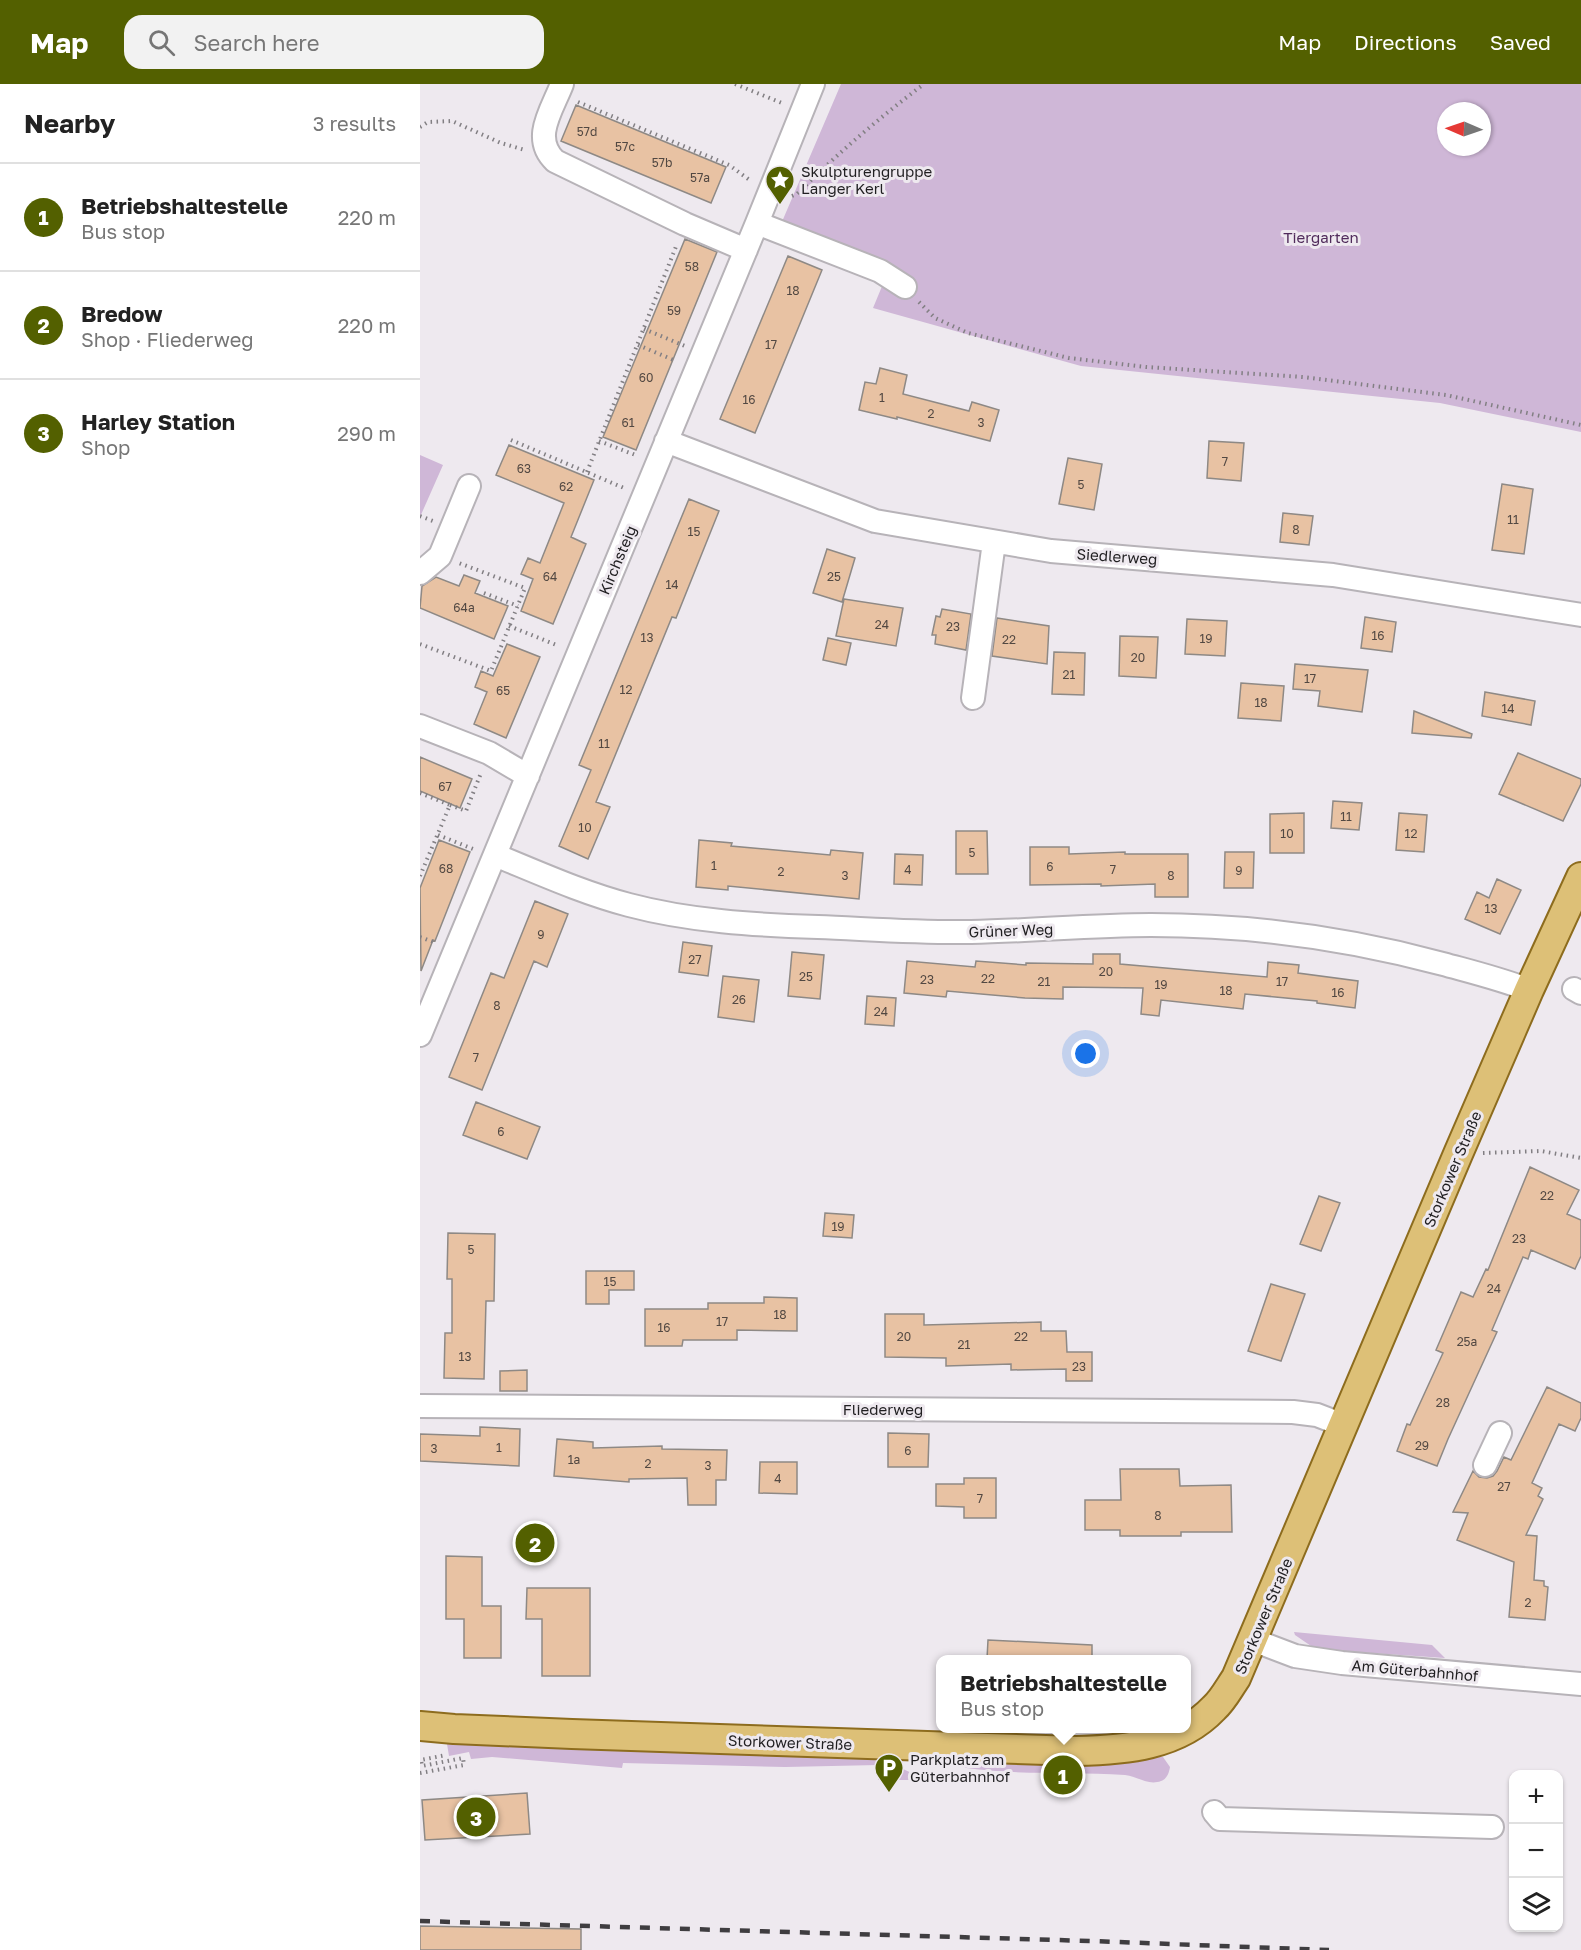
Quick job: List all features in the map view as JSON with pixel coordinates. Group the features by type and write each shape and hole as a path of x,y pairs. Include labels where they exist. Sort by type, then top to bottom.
{"main road":[{"name":"Storkower Straße","path":"1191,1724 1215,1708 1236,1678 1458,1154 1581,877"},
{"name":"Storkower Straße","path":"420,1725 454,1729 1020,1749 1121,1750 1151,1745 1178,1733"},
{"name":"Storkower Straße","path":"420,1741 454,1729"}],"street":[{"name":"Kirchsteig","path":"420,1035 813,84"},
{"path":"560,89 545,124 543,140 546,153 555,161 685,224 746,250"},
{"path":"763,208 880,271 905,287"},
{"name":"Siedlerweg","path":"666,441 875,521 1051,551 1333,575 1581,615"},
{"path":"420,573 440,556 469,486"},
{"path":"973,698 994,542"},
{"path":"420,726 489,753 528,776"},
{"name":"Grüner Weg","path":"495,855 570,885 629,905 675,914 766,925 969,933 1148,925 1258,929 1341,940 1396,951 1494,977 1529,990"},
{"name":"Fliederweg","path":"420,1406 1293,1412 1317,1415 1343,1425"},
{"path":"1485,1465 1500,1433"},
{"name":"Am Güterbahnhof","path":"1253,1640 1295,1656 1342,1663 1581,1683"},
{"path":"1214,1812 1220,1819 1492,1827"}],"path":[{"path":"735,84 802,111"},
{"path":"560,89 729,165 763,208 797,194 832,158 924,84"},
{"path":"420,128 428,122 453,121 501,143 546,153"},
{"path":"587,472 685,224"},
{"path":"905,287 935,318 968,333 1069,358 1156,368 1303,377 1446,395 1581,425"},
{"path":"644,329 700,361"},
{"path":"638,345 700,361"},
{"path":"511,440 644,496"},
{"path":"599,441 657,464"},
{"path":"420,644 491,671 525,588 440,556"},
{"path":"484,593 518,606"},
{"path":"509,626 578,654"},
{"path":"420,793 466,812 489,753"},
{"path":"420,876 450,805"},
{"path":"438,835 495,855"},
{"path":"1458,1154 1541,1151 1581,1158"},
{"path":"420,1755 445,1750 446,1755 421,1760 422,1766 463,1758 464,1765 420,1773"}],"green space":[{"name":"Tiergarten","path":"841,84 1581,84 1581,432 1440,403 1081,366 873,308 890,267 781,224"},
{"path":"420,455 443,465 420,517"},
{"path":"1294,1632 1432,1645 1445,1658 1342,1651 1311,1646"},
{"path":"463,1741 850,1755 898,1767 922,1780 878,1780 878,1765 785,1767 623,1763 622,1768 492,1757 471,1759 469,1752 449,1756 447,1744"},
{"path":"915,1756 1154,1756 1163,1757 1170,1767 1165,1779 1147,1782 1125,1775 993,1771 941,1763"}],"building":[{"path":"576,105 726,167 711,203 561,141"},
{"path":"685,239 717,252 636,450 603,437"},
{"path":"788,256 822,270 755,433 720,419"},
{"path":"880,368 907,375 903,394 969,411 972,402 999,410 990,441 897,417 897,419 859,410 865,382 876,384"},
{"path":"1209,441 1244,443 1241,481 1207,478"},
{"path":"509,445 594,480 571,537 586,544 553,624 521,611 533,579 521,574 528,558 540,563 564,503 496,475"},
{"path":"1068,458 1102,464 1094,510 1059,504"},
{"path":"1502,484 1533,489 1524,554 1492,550"},
{"path":"689,499 719,511 676,618 672,617 596,802 610,807 588,859 559,846 591,770 579,765"},
{"path":"1283,513 1313,516 1309,545 1280,542"},
{"path":"827,549 855,558 842,602 813,593"},
{"path":"464,575 480,581 475,593 508,606 494,639 420,608 422,586 436,577 459,586"},
{"path":"844,599 903,608 896,646 836,636"},
{"path":"942,609 971,614 966,650 935,644 936,635 932,635 936,616 940,617"},
{"path":"1365,617 1396,622 1392,652 1361,648"},
{"path":"997,618 1049,626 1047,664 992,656"},
{"path":"1187,619 1227,621 1225,656 1185,654"},
{"path":"1120,636 1158,637 1156,678 1119,676"},
{"path":"828,638 851,643 846,665 823,660"},
{"path":"507,644 540,657 506,738 474,724 487,692 475,687 481,671 493,676"},
{"path":"1054,652 1085,653 1084,695 1052,694"},
{"path":"1295,664 1368,670 1362,712 1318,706 1320,691 1293,689"},
{"path":"1241,683 1284,686 1281,721 1238,718"},
{"path":"1485,692 1535,701 1531,725 1482,716"},
{"path":"1414,711 1472,734 1471,738 1412,733"},
{"path":"1518,753 1581,779 1581,784 1563,821 1499,794"},
{"path":"420,757 472,779 460,808 420,791"},
{"path":"1333,801 1362,803 1359,830 1331,828"},
{"path":"1304,813 1304,853 1270,853 1270,814"},
{"path":"1399,813 1427,815 1424,852 1396,850"},
{"path":"956,831 987,831 988,874 956,874"},
{"path":"439,840 470,852 421,971 420,888"},
{"path":"699,840 732,843 731,846 830,855 831,850 863,853 859,899 728,886 728,890 696,887"},
{"path":"1030,847 1069,847 1069,854 1125,852 1125,854 1188,854 1188,897 1155,897 1155,884 1030,885"},
{"path":"1225,852 1254,852 1253,888 1224,888"},
{"path":"895,854 923,855 922,885 894,884"},
{"path":"1497,879 1521,890 1500,934 1465,919 1477,892 1489,898"},
{"path":"535,901 568,914 547,967 534,961 482,1090 449,1077 491,973 504,978"},
{"path":"683,942 712,946 708,976 679,972"},
{"path":"792,952 824,955 820,999 788,996"},
{"path":"1093,954 1120,954 1120,964 1267,977 1268,962 1299,965 1298,973 1358,981 1355,1008 1317,1003 1317,1001 1245,994 1243,1009 1161,1000 1159,1016 1141,1014 1143,988 1063,987 1063,999 947,991 946,997 904,993 907,961 975,967 976,961 1026,965 1026,963 1093,964"},
{"path":"723,976 759,980 754,1022 718,1017"},
{"path":"867,996 896,998 894,1026 865,1024"},
{"path":"476,1102 540,1127 527,1159 463,1135"},
{"path":"1530,1167 1579,1190 1567,1214 1581,1220 1581,1256 1575,1269 1531,1250 1528,1259 1523,1257 1492,1330 1497,1332 1437,1466 1397,1451 1407,1424 1410,1425 1443,1353 1436,1350 1461,1292 1473,1297 1486,1269 1488,1270"},
{"path":"1319,1196 1340,1203 1321,1251 1300,1244"},
{"path":"825,1213 854,1215 852,1238 823,1236"},
{"path":"448,1233 495,1234 494,1301 486,1301 484,1379 444,1378 445,1333 452,1333 452,1279 447,1279"},
{"path":"586,1271 634,1271 634,1290 609,1290 609,1304 586,1304"},
{"path":"1271,1284 1305,1294 1281,1361 1248,1351"},
{"path":"764,1297 797,1298 797,1331 737,1330 737,1340 683,1340 682,1346 645,1346 645,1309 708,1309 708,1303 764,1303"},
{"path":"885,1314 924,1314 924,1325 1041,1322 1041,1331 1066,1331 1067,1352 1092,1352 1092,1381 1066,1381 1066,1369 1011,1370 1011,1364 946,1366 946,1358 885,1357"},
{"path":"527,1370 527,1391 500,1391 500,1371"},
{"path":"1547,1387 1581,1403 1581,1418 1575,1431 1559,1424 1532,1483 1542,1488 1538,1496 1543,1499 1526,1535 1537,1536 1534,1580 1544,1581 1544,1586 1548,1587 1545,1620 1509,1617 1514,1562 1457,1540 1468,1513 1453,1512 1473,1471 1479,1477 1487,1478 1493,1476 1504,1457 1511,1460"},
{"path":"480,1427 520,1429 519,1466 420,1461 420,1434 480,1436"},
{"path":"888,1433 929,1434 928,1467 888,1467"},
{"path":"557,1439 593,1442 593,1448 662,1446 662,1449 727,1450 726,1480 716,1480 716,1505 688,1505 687,1478 629,1479 629,1482 554,1476"},
{"path":"760,1462 797,1462 797,1494 759,1493"},
{"path":"1120,1469 1179,1469 1180,1486 1231,1485 1232,1532 1181,1532 1181,1536 1120,1536 1120,1530 1085,1530 1085,1500 1121,1500"},
{"path":"964,1478 996,1478 996,1518 964,1518 964,1507 936,1506 936,1484 964,1484"},
{"path":"446,1556 482,1557 482,1606 501,1606 501,1658 464,1658 464,1619 446,1619"},
{"path":"527,1588 590,1588 590,1676 542,1676 542,1619 526,1619"},
{"path":"988,1640 1092,1645 1092,1655 987,1655"},
{"path":"527,1793 530,1834 425,1840 422,1800"},
{"path":"420,1926 581,1929 581,1950 420,1950"}],"railway":[{"path":"420,1921 1329,1950"}],"place":[{"name":"Skulpturengruppe Langer Kerl","path":"780,206"},
{"name":"Bredow","path":"535,1543"},
{"name":"Betriebshaltestelle","path":"1063,1775"},
{"name":"Parkplatz am Güterbahnhof","path":"889,1794"},
{"name":"Harley Station","path":"476,1817"}]}
